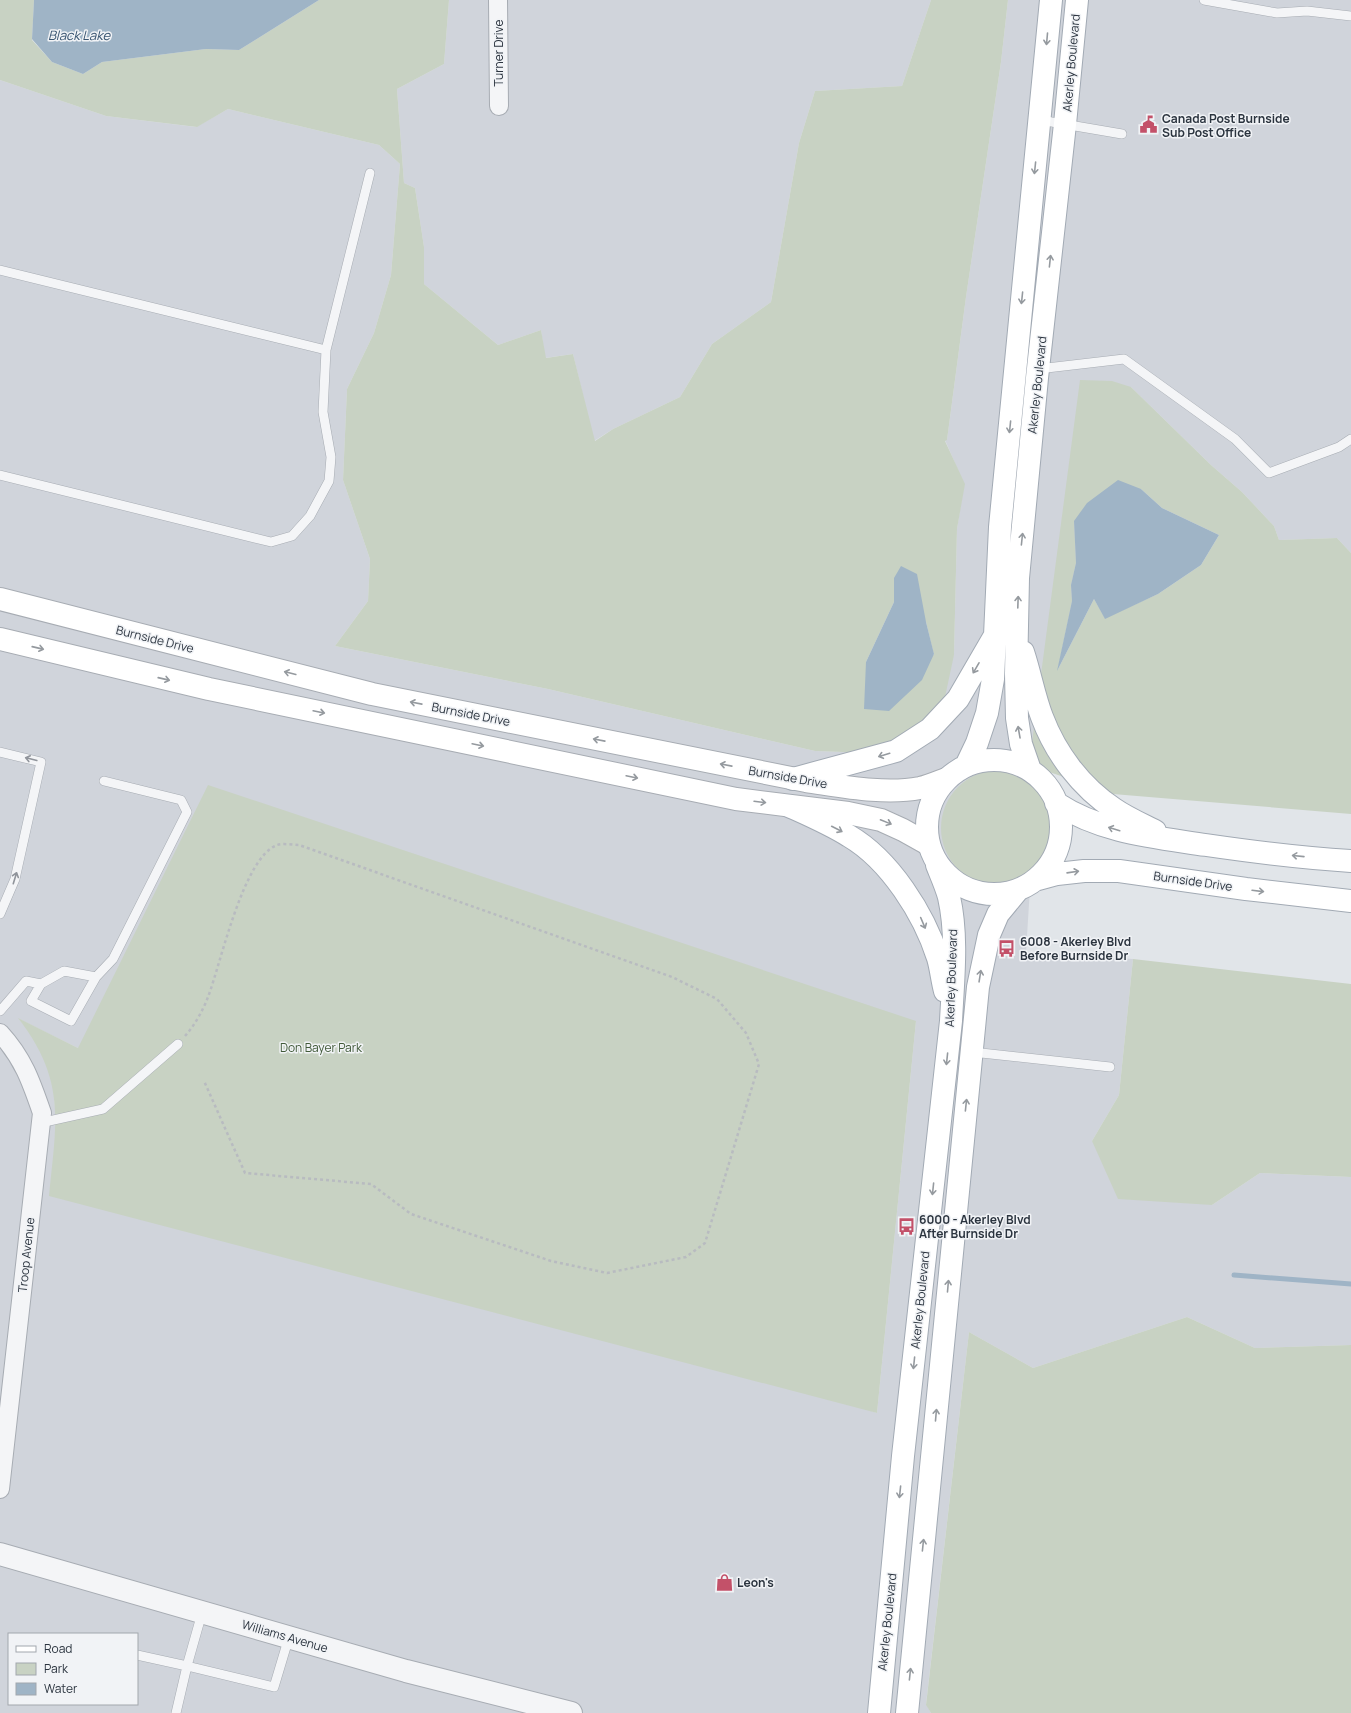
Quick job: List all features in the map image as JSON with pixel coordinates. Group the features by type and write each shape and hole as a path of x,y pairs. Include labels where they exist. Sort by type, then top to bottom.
{"main road":[{"name":"Akerley Boulevard","path":"966,766 977,743 987,713 993,679 1000,526 1051,0"},
{"name":"Akerley Boulevard","path":"1030,770 1021,744 1017,718 1016,674 1018,578 1038,370 1077,0"},
{"name":"Burnside Drive","path":"0,599 372,694 793,779 856,788 897,790 920,788 946,779"},
{"path":"1017,633 1041,715 1049,735 1067,765 1101,800 1115,810 1172,840"},
{"path":"793,779 896,751 930,729 958,700 995,634"},
{"path":"0,639 209,689 736,799 848,813 880,820 903,830 928,844"},
{"path":"988,760 1010,762 1030,770 1046,784 1056,802 1061,824 1059,845 1050,865 1035,880 1017,891 995,895 974,892 953,882 937,865 928,844 926,820 933,798 946,779 966,766 988,760"},
{"path":"1056,802 1073,814 1096,824 1129,834 1249,851 1351,861"},
{"path":"789,806 850,836 874,855 898,881 919,914 938,958 951,1021"},
{"name":"Akerley Boulevard","path":"878,1713 904,1449 951,1021 954,956 953,925 948,896 937,865"},
{"name":"Burnside Drive","path":"1035,880 1057,874 1084,871 1119,871 1246,889 1351,901"},
{"name":"Akerley Boulevard","path":"906,1713 978,987 989,935 998,914 1017,891"}],"street":[{"name":"Turner Drive","path":"498,0 499,106"},
{"name":"Troop Avenue","path":"0,1033 14,1048 30,1078 42,1113 4,1418 0,1489"},
{"name":"Williams Avenue","path":"0,1554 406,1671 571,1713"}],"lane":[{"path":"1204,0 1277,13 1307,11 1351,16"},
{"path":"1040,120 1122,134"},
{"path":"0,475 271,542 292,536 310,516 329,481 331,457 323,412 326,350 370,173"},
{"path":"0,270 326,350"},
{"path":"1038,370 1124,359 1235,439 1269,473 1339,447 1351,439"},
{"path":"0,752 41,762 15,879 0,914"},
{"path":"96,977 64,971 41,984 31,1001 71,1021 96,977 112,959 187,812 181,800 104,782"},
{"path":"0,1011 26,981 41,984"},
{"path":"40,1123 103,1110 178,1044"},
{"path":"972,1052 1110,1067"},
{"path":"176,1713 202,1613"},
{"path":"138,1655 274,1687 289,1637"}],"path":[{"path":"178,1044 191,1030 208,998 244,888 262,857 278,845 299,845 672,977 717,999 746,1033 759,1064 705,1243 686,1257 607,1273 551,1261 411,1214 371,1184 245,1173 204,1081"}],"shaded area":[{"path":"449,0 931,0 902,86 815,91 799,143 771,302 712,344 680,397 613,429 594,441 573,354 545,358 541,330 498,345 424,284 424,247 415,188 404,183 397,89 444,64"},
{"path":"1008,0 1351,0 1351,553 1337,538 1279,540 1274,526 1242,492 1211,465 1131,387 1029,765 1033,840 1026,952 1133,959 1119,1095 1092,1141 1212,1205 1260,1173 1351,1177 1351,1345 1255,1348 1187,1317 1033,1368 969,1332 926,1704 931,1713 0,1713 0,80 106,116 196,127 228,109 379,145 400,164 391,275 374,333 347,389 343,480 370,559 368,601 335,646 548,689 815,751 898,754 954,655 957,529 964,484 945,440 947,440 966,297 1001,62","holes":["19,1019 78,1048 916,1021 877,1413 56,1124 54,1093 50,1074 42,1053 31,1034"]}],"green space":[{"path":"0,0 34,0 32,40 52,62 83,74 102,62 206,49 239,50 319,0 449,0 444,64 397,89 404,183 415,188 424,247 424,284 498,345 541,330 546,358 573,354 595,441 613,429 680,397 712,344 771,302 799,143 815,91 902,86 931,0 1008,0 1001,62 966,297 947,440 945,441 965,484 957,529 954,655 939,725 898,754 815,751 548,689 335,646 368,601 370,559 343,480 347,389 374,333 391,275 400,164 379,145 228,109 197,127 106,116 0,80","holes":["894,578 926,622 934,655 866,662 894,602"]},
{"path":"1080,380 1112,381 1131,387 1211,465 1242,492 1274,526 1279,540 1337,538 1351,553 1351,814 1113,794 1029,765","holes":["1141,489 1162,508 1219,535 1201,565 1158,594 1105,618 1094,599 1058,669 1072,601 1071,585 1076,563 1074,521"]},
{"path":"999,770 1021,774 1031,779 1040,787 1048,796 1053,806 1057,828 1053,850 1048,860 1040,869 1031,877 1021,882 999,886 977,882 967,877 958,869 950,860 945,850 941,828 945,806 950,796 958,787 967,779 977,774"},
{"name":"Don Bayer Park","path":"208,785 916,1021 877,1413 49,1196 55,1124 51,1083 44,1062 34,1041 18,1018 78,1048"},
{"path":"1133,959 1351,984 1351,1177 1260,1173 1212,1205 1118,1199 1092,1141 1119,1095"},
{"path":"1187,1317 1255,1348 1351,1345 1351,1713 931,1713 926,1705 969,1332 1033,1368"}],"water":[{"name":"Black Lake","path":"34,0 319,0 239,50 206,49 102,62 83,74 52,62 32,39"},
{"path":"1118,480 1141,489 1162,508 1219,535 1201,565 1158,594 1105,619 1094,599 1057,671 1072,601 1071,585 1076,563 1074,521 1087,503"},
{"path":"901,566 917,574 934,654 922,680 889,711 864,709 866,662 894,602 894,578"}],"waterway":[{"path":"1234,1275 1351,1284"}],"place":[{"name":"Canada Post Burnside Sub Post Office","path":"1149,125"},
{"name":"6008 - Akerley Blvd Before Burnside Dr","path":"1007,948"},
{"name":"6000 - Akerley Blvd After Burnside Dr","path":"906,1226"},
{"name":"Leon's","path":"724,1582"}]}
